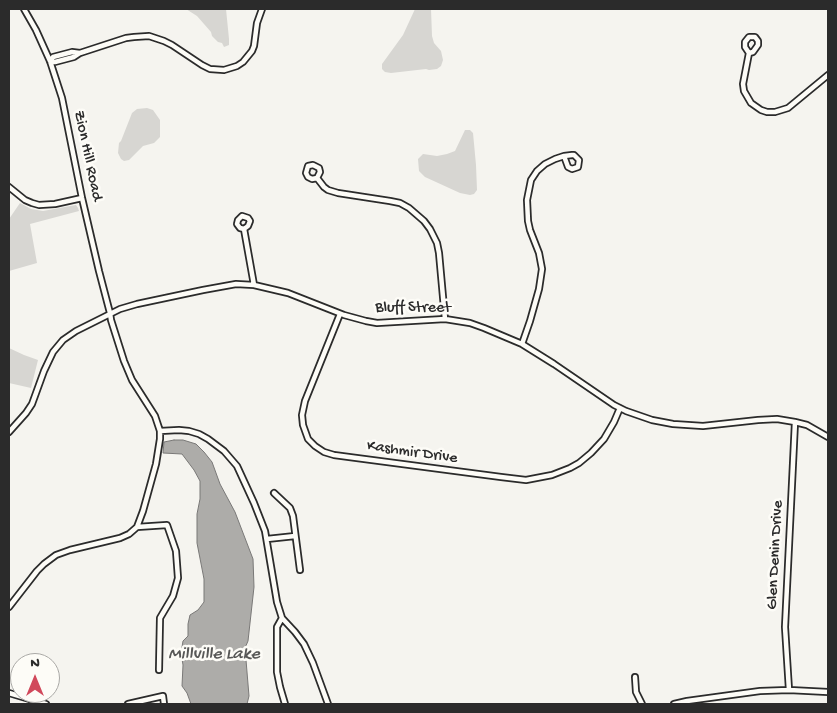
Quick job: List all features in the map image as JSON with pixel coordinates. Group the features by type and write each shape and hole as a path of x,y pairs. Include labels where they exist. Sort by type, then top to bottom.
{"street":[{"name":"Zion Hill Road","path":"24,9 50,61 62,98 82,198 119,347 132,380 156,416 160,431"},
{"path":"50,61 55,62 74,57 126,38 149,36 172,45 210,69 224,70 243,62 252,51 257,23 262,9"},
{"path":"749,53 743,84 744,91 751,103 767,112 788,108 828,75"},
{"path":"522,344 539,289 542,269 539,253 528,221 527,205 530,185 534,175 541,167 550,161 564,156"},
{"path":"317,178 328,190 338,194 400,203 424,221 437,243 445,319"},
{"path":"9,187 25,200 36,204 55,204 82,198"},
{"path":"244,228 254,285"},
{"name":"Bluff Street","path":"9,432 32,404 53,352 63,340 76,331 110,313 137,304 236,284 254,285 288,293 340,314 377,323 445,319 470,323 522,344 620,408 652,420 673,424 703,426 767,420 796,422 812,427 828,437"},
{"name":"Kashmir Drive","path":"340,314 302,416 302,425 308,439 324,452 334,455 526,480 570,468 591,454 604,439 620,408"},
{"name":"Glen Denin Drive","path":"789,690 785,627 796,422"},
{"path":"9,606 37,571 56,555 120,538 129,534 137,527 156,464 160,431 179,430 199,434 231,458 242,475 262,521 267,540 276,602 282,618 304,644 328,704"},
{"path":"274,493 290,508 295,526 300,570"},
{"path":"137,527 167,525 176,551 178,578 173,596 160,618 159,670"},
{"path":"267,540 295,536"},
{"path":"282,618 278,627 276,647 279,682 285,704"},
{"path":"635,677 636,692 642,704"},
{"path":"674,704 760,691 828,692"},
{"path":"9,693 46,704"},
{"path":"128,704 163,696 164,704"}],"shaded area":[{"path":"186,9 226,9 229,45 224,47 222,43 218,42 197,16"},
{"path":"415,9 431,9 432,36 434,43 441,51 443,60 441,66 437,69 429,70 385,72 382,69 382,64 403,35"},
{"path":"147,108 153,110 160,120 160,137 154,143 143,146 129,160 124,161 118,153 119,143 132,113 137,109"},
{"path":"465,130 470,130 473,133 476,165 477,190 474,194 470,195 460,193 425,177 419,171 418,159 423,154 437,156 455,151"},
{"path":"20,203 31,209 43,211 76,205 79,211 30,224 37,263 9,271 9,219"},
{"path":"9,348 38,360 31,388 9,383"}],"water":[{"name":"Millville Lake","path":"183,440 196,444 212,462 220,484 235,512 253,559 254,587 248,641 245,648 249,696 247,704 191,704 182,686 183,665 181,653 183,641 188,636 190,615 198,610 204,602 204,579 197,543 200,481 182,454 163,453 164,442"}]}
